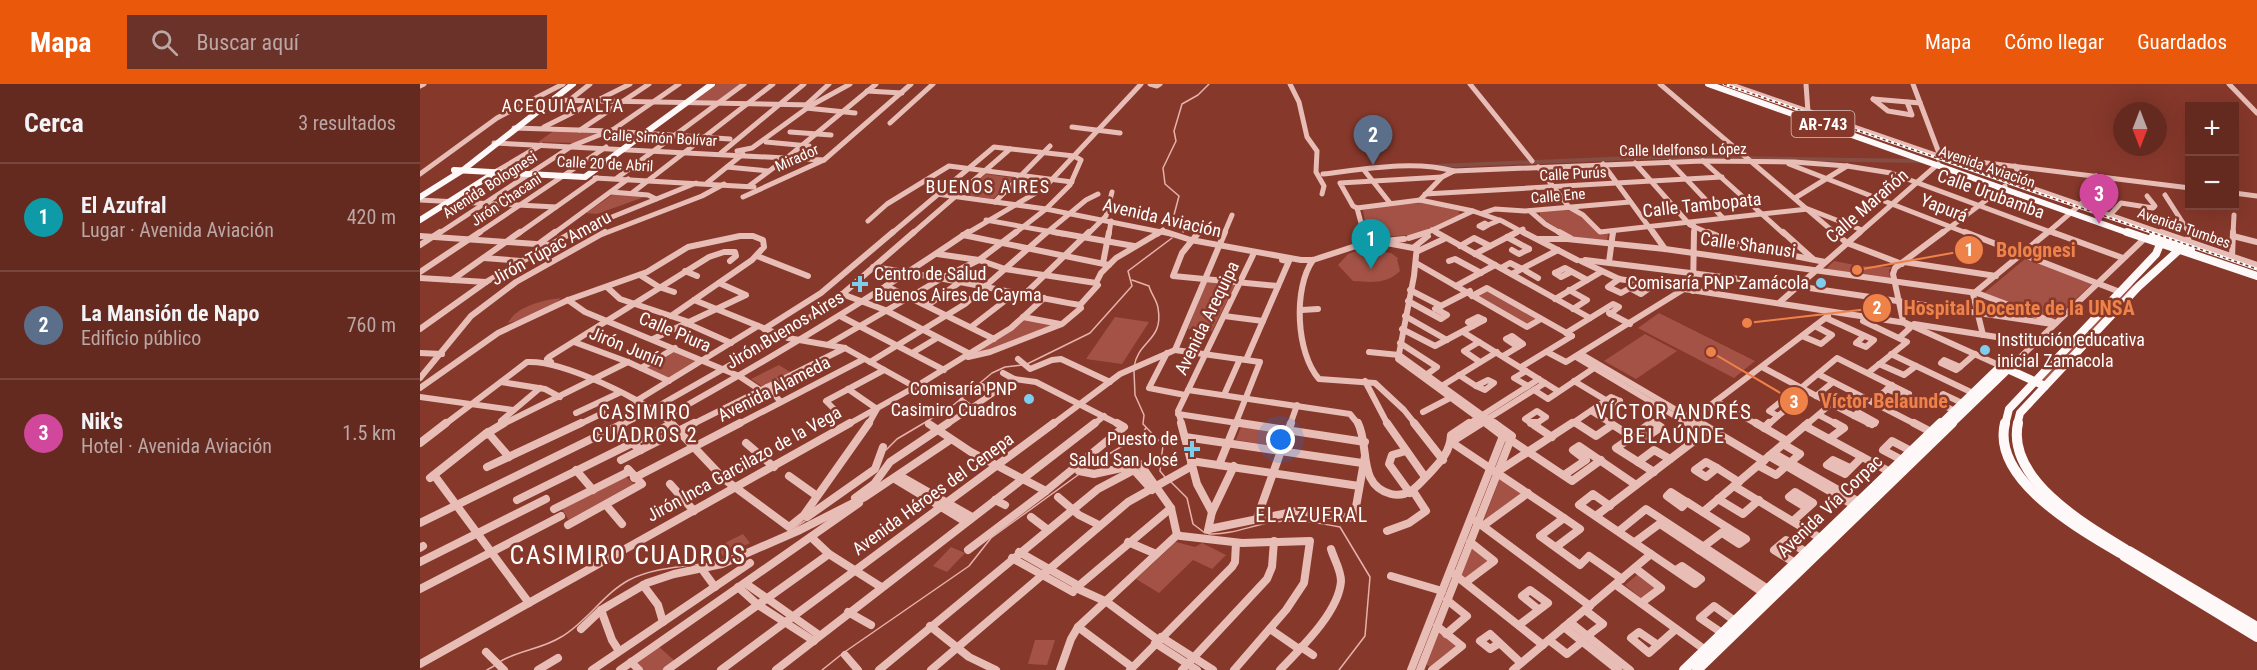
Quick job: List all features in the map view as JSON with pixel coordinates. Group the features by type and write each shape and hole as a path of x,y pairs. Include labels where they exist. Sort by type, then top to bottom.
{"main road":[{"path":"420,196 464,170 571,84"},
{"path":"585,177 712,84"},
{"name":"Avenida Aviación","path":"1708,84 1941,161"},
{"name":"Avenida Aviación","path":"1717,84 2076,209 2163,242 2175,250 2257,274"},
{"path":"420,196 454,170 497,143"},
{"name":"Calle 20 de Abril","path":"454,170 585,177"},
{"path":"420,220 497,171"},
{"name":"Avenida Aviación","path":"2076,209 2145,238 2163,242"},
{"path":"2145,238 2155,246 2156,254"},
{"path":"2163,242 2156,254 2009,409 2002,431 2006,449 2018,471 2036,495 2063,518 2257,627"},
{"path":"2099,537 2048,494 2037,481 2018,454 2015,445 2016,423 2020,413 2139,285 2175,250"},
{"name":"Avenida Aviación","path":"2175,250 2257,274"},
{"path":"2130,282 2139,285"},
{"path":"2002,369 2044,388"},
{"name":"Avenida Vía Corpac","path":"1684,670 1709,652 2002,369"},
{"name":"Avenida Vía Corpac","path":"1893,474 1902,460 1936,432 1953,410 1976,395"},
{"name":"Avenida Vía Corpac","path":"1697,670 1722,633 1770,594 1806,552 1824,540"},
{"path":"2155,570 2257,637"}],"street":[{"path":"420,86 424,84"},
{"path":"420,174 497,118 563,84"},
{"path":"570,100 590,84"},
{"path":"541,129 630,84"},
{"path":"580,130 649,84"},
{"name":"Avenida Bolognesi","path":"420,244 574,146 610,131 679,84"},
{"path":"617,178 744,84"},
{"path":"632,193 773,84"},
{"path":"723,152 804,84"},
{"path":"723,152 750,148 767,139 808,106 829,84"},
{"path":"808,106 850,84"},
{"path":"750,188 876,84"},
{"name":"Mirador","path":"743,197 824,160 911,84"},
{"name":"Mirador","path":"856,133 874,123 916,84"},
{"path":"890,123 933,84"},
{"name":"Jirón Buenos Aires","path":"517,500 633,442 910,272 986,220 1043,189 1141,84"},
{"path":"1150,84 1157,86 1160,84"},
{"path":"1290,84 1295,90 1300,106 1306,137 1317,151 1316,172 1324,186 1322,194"},
{"path":"1470,84 1533,161"},
{"path":"1660,84 1847,243 1903,263 1996,276"},
{"path":"1729,84 2007,185"},
{"path":"1806,84 1808,112"},
{"path":"1913,84 1941,161"},
{"path":"2229,84 2257,113"},
{"path":"867,91 902,93"},
{"path":"551,100 600,99 779,104 855,113"},
{"path":"1907,102 1911,115 1888,111 1873,99 1920,102"},
{"path":"1072,127 1120,132"},
{"path":"516,128 610,131 730,139"},
{"path":"790,132 831,135"},
{"path":"755,136 809,146"},
{"name":"Calle Simón Bolívar","path":"497,143 686,153 723,152 824,160"},
{"path":"497,171 542,144"},
{"path":"995,202 1050,146"},
{"name":"Jirón Chacani","path":"420,272 606,147"},
{"path":"636,401 731,343 810,300 994,147 1074,156 1081,160 1072,182 1046,209 979,260 885,310 829,344"},
{"path":"420,523 653,409 781,336 842,294 1010,149"},
{"path":"707,183 743,154"},
{"name":"Calle Idelfonso López","path":"1323,174 1364,170 1444,168 1451,171 1748,159 1881,169 1917,182"},
{"path":"1941,161 1958,159 2185,187"},
{"name":"Calle Marañón","path":"1778,304 1941,161"},
{"path":"1670,162 1723,218"},
{"path":"1704,162 1814,259"},
{"name":"Yapurá","path":"1784,162 2120,292"},
{"path":"1635,163 1686,223 1740,245 1825,262"},
{"path":"1603,164 1665,249"},
{"path":"868,221 887,204 949,166 1072,182"},
{"path":"1795,198 1847,166"},
{"path":"1908,326 1899,302 1894,270 2020,175 2015,166"},
{"path":"727,167 768,171"},
{"path":"1538,167 1569,207"},
{"path":"1364,170 1390,203"},
{"path":"1420,200 1451,171"},
{"path":"750,188 784,173"},
{"path":"1983,335 1973,294 1977,293 2103,185 2096,176"},
{"name":"Calle 20 de Abril","path":"585,177 724,184 750,188"},
{"path":"1367,243 1359,207 1340,183 1442,177"},
{"name":"Calle Purús","path":"1425,194 1722,177"},
{"path":"452,280 597,178"},
{"path":"540,243 628,178"},
{"name":"Calle Urubamba","path":"1917,182 2123,258"},
{"path":"420,329 486,282 550,244 592,222 696,183"},
{"name":"Jirón Túpac Amaru","path":"420,378 474,313 516,282 607,231 702,196 724,184"},
{"path":"611,192 652,195 656,199"},
{"path":"1024,295 1108,215 1112,192"},
{"name":"Avenida Aviación","path":"937,194 1046,209 1163,230 1191,240 1275,257 1313,260 1367,243 1379,241 1405,243"},
{"name":"Avenida Alameda","path":"554,509 630,473 695,447 899,345 965,304 1026,249 1086,200 1098,194"},
{"path":"2239,194 2257,196"},
{"path":"2165,195 2174,212 2188,229 2190,234 2188,241"},
{"path":"420,196 449,202 556,207"},
{"path":"2110,215 2121,203 2153,208 2155,206 2147,196"},
{"path":"1359,207 1420,200 1476,211 1523,229 1601,272 1619,279 1684,289 1697,294 1778,304 1863,321 2035,343"},
{"name":"Calle Ene","path":"1476,211 1495,208 1530,211 1630,202"},
{"name":"Calle Tambopata","path":"1569,207 1583,214 1600,232 1808,209"},
{"path":"1808,209 1862,230"},
{"name":"Avenida Tumbes","path":"2076,209 2110,215 2257,265"},
{"path":"1476,211 1434,231 1418,247 1398,358 1483,418"},
{"path":"1405,243 1476,211 1523,229"},
{"path":"1530,211 1545,224 1571,240"},
{"path":"1232,215 1171,351 1149,388 1224,395 1352,415 1365,442 1369,476 1375,484 1390,494 1411,492 1443,460 1451,442 1451,435 1542,381"},
{"path":"2232,256 2234,215"},
{"path":"986,220 1137,246"},
{"path":"1486,227 1500,220"},
{"path":"1106,264 1111,221"},
{"path":"1204,226 1191,240 1179,259 1173,276 1278,286"},
{"path":"1693,291 1694,226"},
{"path":"897,228 915,230"},
{"path":"1475,254 1523,229"},
{"path":"842,294 885,310 968,355 990,352 1062,324 1081,308 1080,305 1098,285 1096,283 1100,272 1106,264 1153,239 1163,230"},
{"path":"1434,231 1590,318"},
{"path":"1609,262 1613,231"},
{"path":"963,235 1106,264"},
{"path":"420,236 550,244"},
{"path":"2234,236 2257,242"},
{"path":"420,388 492,337 568,300 640,275 692,246 728,237 760,238 764,244 757,256 672,316"},
{"path":"1507,237 1526,247"},
{"path":"1405,243 1418,247 1446,238"},
{"path":"1460,246 1474,238 1490,246"},
{"path":"1541,238 1560,251 1582,260 1796,286 2055,324"},
{"name":"Calle Shanusi","path":"1541,238 1665,249 1977,293 2055,324"},
{"path":"1690,421 1830,314 1908,326 2002,369 2035,343 2145,238"},
{"path":"1405,243 1418,247"},
{"path":"1405,243 1416,261 1527,327 1541,319"},
{"path":"1514,275 1560,251"},
{"path":"556,365 547,358 659,287 717,253 735,252 736,256 730,261"},
{"name":"Avenida Arequipa","path":"1178,414 1254,253"},
{"path":"937,254 1096,283"},
{"path":"757,256 808,276"},
{"path":"1224,395 1263,321 1289,261 1275,257"},
{"path":"484,258 521,261"},
{"path":"1313,260 1300,291 1308,362 1314,375 1319,379 1376,383 1404,410 1443,460"},
{"path":"1459,285 1481,273 1510,263 1538,278 1528,283"},
{"path":"1467,265 1481,273"},
{"path":"848,269 910,272 944,277 983,288 1080,305"},
{"path":"685,272 697,276"},
{"path":"1571,272 1587,280"},
{"path":"1555,299 1601,272"},
{"path":"640,275 659,287 674,292"},
{"path":"420,278 486,282"},
{"path":"1619,279 1608,287 1621,293 1630,288 1641,294 1656,284"},
{"path":"928,305 960,282"},
{"path":"653,339 746,295 719,283"},
{"path":"886,286 994,339"},
{"path":"608,288 620,299 672,316 731,343"},
{"path":"1408,301 1436,309 1487,288 1572,336 1523,369 1514,378 1548,399 1597,366"},
{"path":"1547,352 1565,362 1684,289"},
{"path":"1410,290 1436,309"},
{"path":"1569,290 1587,300 1573,309"},
{"path":"971,327 1015,293"},
{"name":"Jirón Inca Garcilazo de la Vega","path":"420,664 944,370 994,339 1044,298"},
{"name":"Calle Piura","path":"568,300 585,312 740,376 764,388 781,402"},
{"path":"694,300 781,336 844,348 915,387"},
{"path":"1302,310 1318,309"},
{"path":"1566,333 1590,318 1607,312 1630,324"},
{"path":"1830,314 1851,330 1864,336"},
{"path":"840,316 944,370"},
{"path":"1224,316 1263,321"},
{"path":"1405,316 1447,340"},
{"path":"1023,317 1062,324"},
{"path":"1851,330 1863,321"},
{"path":"1863,321 1906,342 1868,373"},
{"path":"1402,329 1433,346 1473,326"},
{"path":"1802,336 1822,344 1832,335 1815,326"},
{"path":"1899,338 1908,326"},
{"path":"1463,332 1558,391"},
{"path":"912,353 937,338"},
{"name":"Jirón Junín","path":"574,342 628,362 669,381"},
{"path":"1479,342 1464,351 1480,362"},
{"path":"1400,343 1437,367 1426,375"},
{"path":"1440,387 1480,362 1518,347"},
{"path":"641,368 675,348"},
{"path":"621,460 844,348"},
{"path":"1171,351 1259,361 1260,363 1219,465"},
{"name":"Avenida Héroes del Cenepa","path":"721,670 1110,381 1124,372 1171,351"},
{"path":"1369,352 1399,355 1426,375 1450,398 1512,434 1507,438 1494,470 1470,542 1442,591 1421,666"},
{"path":"420,353 442,354"},
{"path":"1891,354 1976,395"},
{"path":"1578,355 1707,431 1766,459 1788,465 1860,506"},
{"path":"1960,367 1973,356"},
{"path":"1801,388 1837,358 1890,387 1874,401"},
{"path":"1018,359 1026,367 1032,369 1052,360 1061,359 1110,381"},
{"path":"420,443 528,362 534,360 556,365 653,409 680,431 716,471 789,527 809,518 843,508 866,497 950,440"},
{"path":"486,434 504,422 594,382 628,362"},
{"path":"1879,364 1904,375 1916,366"},
{"path":"1762,367 1854,416 1858,412 1874,420 1876,422 1872,425"},
{"path":"834,409 826,401 884,370"},
{"path":"968,550 1123,429 1123,425 1036,382 1014,379 1003,373"},
{"path":"1819,373 1874,401"},
{"path":"1819,373 1936,432"},
{"path":"1459,375 1476,386"},
{"path":"843,508 874,484 890,462 1014,379"},
{"path":"1365,381 1387,423 1425,477"},
{"path":"1494,470 1503,470 1606,401 1574,381"},
{"path":"1816,396 1833,381"},
{"path":"501,382 552,391 560,397"},
{"path":"982,386 992,393"},
{"path":"529,603 478,532 432,477 540,388"},
{"path":"809,518 817,496 863,434 877,409 848,389"},
{"path":"576,413 619,393"},
{"path":"1953,410 1934,401 1943,394 1962,403"},
{"path":"420,397 513,410"},
{"path":"1422,412 1450,398"},
{"path":"962,401 972,408"},
{"path":"1716,401 1764,428 1800,454 1776,475 1766,459"},
{"path":"1703,512 1831,404"},
{"path":"1257,518 1297,405"},
{"path":"1591,411 1635,435 1616,448 1654,472"},
{"path":"487,467 603,413"},
{"path":"1212,512 1190,465 1178,414 1365,442"},
{"path":"1819,415 1844,428 1829,439"},
{"path":"776,670 1104,416"},
{"path":"1764,428 1778,416"},
{"path":"1574,422 1596,436 1612,424"},
{"path":"929,424 950,440 1021,480 1046,491"},
{"path":"1534,425 1552,437"},
{"path":"1805,426 1893,474"},
{"path":"614,429 641,450"},
{"path":"1597,515 1707,431"},
{"path":"486,434 490,435 509,457"},
{"path":"1185,437 1362,464"},
{"path":"1507,438 1572,481 1600,460"},
{"path":"1902,460 1882,450 1892,441 1911,451"},
{"path":"1451,442 1580,529 1556,547"},
{"path":"746,444 774,467"},
{"path":"1564,475 1586,460 1573,450 1579,446 1636,485"},
{"path":"581,629 601,610 644,585 674,574 722,564 757,550 809,518 875,469 883,447"},
{"path":"1638,462 1654,450 1670,459"},
{"path":"1387,531 1409,523 1426,511 1389,464 1392,455 1407,451"},
{"path":"1177,536 1190,540 1257,518 1296,511 1354,518 1362,464 1366,453"},
{"path":"1850,468 1862,457"},
{"path":"1082,461 1079,471 1090,474 1140,464 1155,488 1172,508 1177,536"},
{"path":"878,463 890,462"},
{"path":"931,670 1128,502 1155,488 1190,465 1234,466 1359,486"},
{"path":"1234,466 1212,512 1206,534 1210,542 1310,541 1304,583 1270,629 1234,670"},
{"path":"1717,468 1759,500 1824,540"},
{"path":"576,470 593,490"},
{"path":"879,670 1105,483 1132,470 1155,488"},
{"path":"568,525 642,484 630,473"},
{"path":"789,476 817,496"},
{"path":"897,478 969,520"},
{"path":"670,484 694,511"},
{"path":"1411,670 1421,666 1447,600 1453,574 1478,522 1528,493"},
{"path":"1610,506 1593,494 1579,505 1597,515 1695,584"},
{"path":"620,670 846,514 866,497"},
{"path":"1058,497 1072,509 1099,525"},
{"path":"420,562 546,499"},
{"path":"1718,499 1743,514 1759,500"},
{"path":"995,500 1005,505"},
{"path":"1688,502 1725,531 1702,548"},
{"path":"606,505 622,524"},
{"path":"1076,589 1128,542 1172,508"},
{"path":"1793,521 1807,508"},
{"path":"1619,531 1646,509 1770,594"},
{"path":"420,590 561,516"},
{"path":"1030,517 1048,530"},
{"path":"1564,518 1540,536 1580,565 1589,556 1641,603 1709,652"},
{"path":"1453,574 1519,625 1567,654 1603,624 1587,608 1478,522"},
{"path":"1635,542 1662,522"},
{"path":"1060,670 1071,639 1078,627 1177,536"},
{"path":"811,537 829,554 881,588"},
{"path":"1795,563 1774,550 1786,540 1806,552"},
{"path":"1188,664 1268,579 1272,567 1274,541"},
{"path":"1128,542 1156,554"},
{"path":"1466,582 1494,561 1470,542"},
{"path":"1078,627 1131,669 1232,567 1236,543"},
{"path":"1280,670 1300,648 1337,597 1341,577 1331,549"},
{"path":"667,670 829,554"},
{"path":"1498,644 1515,668 1651,554"},
{"path":"1016,555 1076,589 1107,602 1197,670"},
{"path":"592,670 750,563"},
{"path":"1635,568 1661,588 1641,603"},
{"path":"704,572 715,587"},
{"path":"1391,576 1442,591"},
{"path":"644,585 658,605 663,622"},
{"path":"741,585 762,602 817,638"},
{"path":"1446,634 1467,616 1447,600"},
{"path":"1722,633 1700,618 1714,606 1735,621"},
{"path":"1519,625 1538,609"},
{"path":"601,610 612,640 620,651"},
{"path":"848,612 871,625"},
{"path":"1567,625 1630,670"},
{"path":"930,626 969,657 996,670"},
{"path":"1432,670 1462,646 1437,626"},
{"path":"1270,629 1313,655"},
{"path":"1658,645 1639,632 1631,639 1649,653 1658,645 1676,629"},
{"path":"1585,639 1618,670"},
{"path":"488,653 503,668"},
{"path":"845,655 858,670"},
{"path":"538,670 558,658"},
{"path":"631,662 639,670"},
{"path":"1188,664 1213,670"}],"shaded area":[{"path":"717,84 741,84 719,101 694,101"},
{"path":"555,130 600,132 574,143 538,142"},
{"path":"986,174 1014,178 993,199 962,194"},
{"path":"615,193 647,196 597,214 586,213"},
{"path":"1424,203 1460,211 1458,213 1461,214 1417,235 1368,237 1363,210 1397,204"},
{"path":"1565,209 1584,219 1599,234 1608,234 1607,241 1573,238 1540,217 1540,211"},
{"path":"1360,250 1391,253 1399,259 1397,259 1400,271 1383,281 1353,281 1338,265 1348,254"},
{"path":"2025,259 2092,284 2053,320 1984,293"},
{"path":"1834,261 1860,266 1892,267 1889,270 1890,279 1825,270"},
{"path":"1206,281 1236,283 1212,331 1188,329"},
{"path":"2130,285 2135,286 2045,382 2040,381"},
{"path":"1487,290 1538,319 1527,325 1475,296"},
{"path":"561,298 543,311 508,323 517,312 524,308 539,302"},
{"path":"1659,313 1755,361 1734,378 1638,328"},
{"path":"1115,317 1149,322 1122,364 1086,359"},
{"path":"1025,319 1057,325 973,355"},
{"path":"1645,334 1677,351 1636,379 1604,361"},
{"path":"674,350 698,360 669,378 645,367"},
{"path":"779,365 790,372 763,387 751,379"},
{"path":"1241,427 1281,432 1276,446 1236,440"},
{"path":"626,477 636,486 570,522 562,509"},
{"path":"1500,478 1522,493 1484,520"},
{"path":"743,534 750,543 723,556 717,547"},
{"path":"1176,542 1195,547 1202,543 1226,555 1212,569 1193,560 1159,593 1136,579"},
{"path":"951,547 965,553 947,572 933,566"},
{"path":"1471,547 1491,560 1467,579 1460,574"},
{"path":"1637,575 1643,576 1657,587 1642,599 1625,585"},
{"path":"1439,631 1458,646 1431,668 1426,664"},
{"path":"1035,640 1055,640 1047,665 1028,664"},
{"path":"658,646 676,662 664,670 643,670 634,662"}],"waterway":[{"path":"1183,232 1187,226 1178,221 1174,215 1179,196 1165,184 1163,168 1176,141 1174,131 1182,104 1198,95 1209,84"},
{"path":"1437,166 1656,157 1922,161"},
{"path":"1027,364 1090,333 1132,286 1128,271 1172,238"},
{"path":"1132,280 1149,286 1157,305 1159,319 1154,334 1140,351 1134,367"},
{"path":"886,450 897,439 951,407 992,373 1005,367 1022,365"},
{"path":"1134,371 1135,395 1144,415 1143,424 1163,445 1160,471 1165,477"},
{"path":"1086,468 1142,434 1146,428"},
{"path":"846,651 969,566 991,538 1078,475"},
{"path":"1171,482 1187,498 1193,524 1205,533"},
{"path":"794,528 805,521"},
{"path":"1209,534 1226,533 1282,521 1340,527 1370,577 1365,636 1339,670"},
{"path":"501,661 561,637 579,624 611,593 637,576 673,567 701,564"},
{"path":"822,670 842,654"},
{"path":"487,670 494,666"}],"railway":[{"path":"1724,84 2257,269"}],"place":[{"name":"La Mansión de Napo","path":"1373,165"},
{"name":"Nik's","path":"2099,224"},
{"name":"El Azufral","path":"1371,269"},
{"name":"Bolognesi","path":"1857,270"},
{"name":"Comisaría PNP Zamácola","path":"1821,283"},
{"name":"Centro de Salud Buenos Aires de Cayma","path":"860,284"},
{"name":"Hospital Docente de la UNSA","path":"1747,323"},
{"name":"Institución educativa inicial Zamacola","path":"1985,350"},
{"name":"Víctor Belaunde","path":"1711,352"},
{"name":"Comisaría PNP Casimiro Cuadros","path":"1029,399"},
{"name":"Puesto de Salud San José","path":"1192,449"}],"district":[{"name":"ACEQUIA ALTA","path":"563,106"},
{"name":"BUENOS AIRES","path":"988,187"},
{"name":"CASIMIRO CUADROS 2","path":"645,424"},
{"name":"VÍCTOR ANDRÉS BELAÚNDE","path":"1674,424"},
{"name":"EL AZUFRAL","path":"1312,515"},
{"name":"CASIMIRO CUADROS","path":"628,555"}]}
